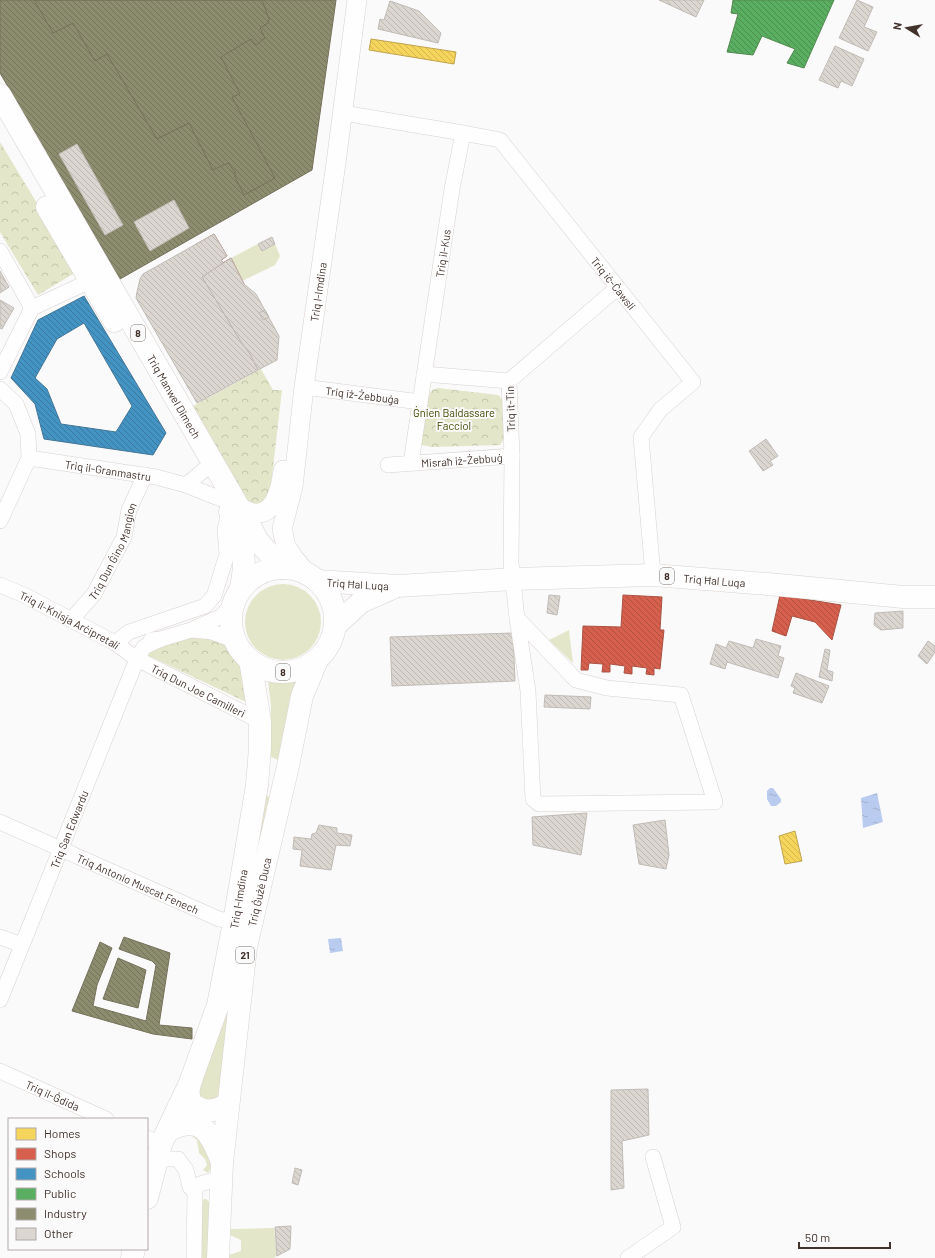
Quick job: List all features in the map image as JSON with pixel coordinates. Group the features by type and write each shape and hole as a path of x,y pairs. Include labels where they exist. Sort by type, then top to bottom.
{"highway":[{"name":"Triq Manwel Dimech","path":"0,95 230,505 243,548 244,568 238,594"},
{"name":"Triq Manwel Dimech","path":"0,124 90,281 204,470 230,505 252,530 257,540 282,568"},
{"name":"8","path":"282,568 290,568 313,578 328,593 334,609 335,626 325,650 317,660 301,669 283,672 265,669 250,660 236,641 232,627 232,614 238,594 254,576 268,570 282,568"},
{"name":"Triq Ħal Luqa","path":"313,578 398,586 513,579 653,575 932,599"},
{"name":"Triq Ħal Luqa","path":"335,626 360,602 398,586"},
{"name":"Triq l-Imdina","path":"148,1193 158,1143 190,1083 218,1005 234,922 257,784 260,748 260,721 250,660"},
{"name":"Triq Ġużè Duca","path":"218,1258 222,1170 246,947 288,766 302,696 317,660"},
{"path":"190,1083 189,1097 191,1104 198,1109 205,1112 214,1111 228,1104"},
{"path":"158,1143 177,1126 185,1124 199,1126 215,1143 222,1170"}],"main road":[{"name":"Triq l-Imdina","path":"230,505 253,513 261,513 269,509 281,488 318,201 347,0"},
{"name":"Triq l-Imdina","path":"313,578 293,557 286,546 282,529 293,487 304,387 343,113 357,0"}],"street":[{"name":"Triq iċ-Ċawsli","path":"343,113 500,140 693,382 660,410 641,437 653,575"},
{"name":"Triq il-Kus","path":"424,374 452,189 463,133"},
{"path":"0,251 32,308"},
{"path":"0,372 32,308 90,281"},
{"name":"Triq it-Tin","path":"517,618 576,680 608,688 681,695 714,802 539,804 533,799 528,691 517,618 511,563 512,456 508,381 617,288"},
{"path":"424,374 508,381"},
{"name":"Misraħ iż-Żebbuġ","path":"411,463 424,374"},
{"name":"Triq iż-Żebbuġa","path":"304,387 420,402"},
{"path":"0,389 16,404 28,434 29,458 0,521"},
{"name":"Misraħ iż-Żebbuġ","path":"388,465 512,456"},
{"name":"Triq il-Granmastru","path":"29,458 145,475 186,485 230,505"},
{"path":"186,485 204,470"},
{"name":"Triq Dun Ġino Mangion","path":"71,620 94,594 124,537 129,510 145,475"},
{"path":"115,643 129,632 205,606 214,596 226,554 225,530 230,505"},
{"name":"Triq il-Knisja Arċipretali","path":"0,585 26,596 115,643 137,659"},
{"path":"115,643 132,643 161,639 191,630 222,616 238,594"},
{"path":"191,630 212,632 236,641"},
{"name":"Triq San Edwardu","path":"0,1000 137,659 144,647 161,639"},
{"name":"Triq Dun Joe Camilleri","path":"137,659 260,721"},
{"name":"Triq Antonio Muscat Fenech","path":"0,822 218,919 234,922"},
{"path":"0,937 22,946"},
{"name":"Triq il-Ġdida","path":"0,1071 104,1118"},
{"path":"158,1143 178,1159 186,1170 190,1187 194,1191"},
{"path":"628,1258 673,1227 653,1157"},
{"path":"194,1258 194,1191 196,1186 222,1170"}],"green space":[{"path":"0,142 78,271 38,295 0,232"},
{"path":"258,244 263,251 275,244 280,256 275,265 242,281 231,258"},
{"path":"261,369 273,390 282,390 270,493 263,504 253,507 244,501 193,406"},
{"name":"Ġnien Baldassare Facciol","path":"438,388 498,395 504,401 504,439 500,445 432,447 422,445 421,438 429,395 432,390"},
{"path":"283,584 298,587 310,595 318,607 321,622 318,637 310,649 298,657 283,660 268,657 256,649 248,637 245,622 248,607 256,595 268,587"},
{"path":"569,630 573,663 549,640"},
{"path":"196,634 226,643 241,664 248,703 145,654"},
{"path":"298,679 278,760 269,756 271,707 268,680 284,682"},
{"path":"265,795 270,797 220,1094 217,1100 209,1103 198,1097"},
{"path":"188,1128 207,1146 211,1168 208,1173 203,1170 207,1165 205,1159 199,1153 197,1140 192,1136 176,1131"},
{"path":"204,1199 209,1202 208,1258 202,1258 201,1203"},
{"path":"274,1228 277,1256 274,1258 229,1258 229,1255 241,1251 241,1240 230,1235 230,1229"}],"water":[{"path":"770,788 773,788 781,799 781,802 776,806 771,806 767,799 767,791"},
{"path":"877,793 883,822 863,828 861,798"},
{"path":"341,938 343,951 330,953 328,939"}],"building: Homes":[{"path":"371,39 456,52 454,64 369,50"},
{"path":"795,831 802,861 785,864 779,836"}],"building: Shops":[{"path":"214,234 227,256 221,260 223,263 210,271 195,245"},
{"path":"231,258 244,284 238,287 246,301 226,313 210,271"},
{"path":"623,595 662,597 660,630 664,630 660,669 654,668 654,675 646,674 647,668 632,666 632,674 624,673 625,666 610,664 610,672 602,672 603,664 589,663 588,670 581,670 583,626 621,627"},
{"path":"780,595 841,605 832,640 815,622 792,616 786,636 772,631"}],"building: Schools":[{"path":"84,296 166,433 153,455 44,439 35,404 11,378 38,320","holes":["84,323 132,406 116,432 61,424 47,389 35,378 57,339"]}],"building: Public":[{"path":"733,0 834,0 804,68 787,63 795,49 762,36 753,55 727,52 738,14 731,13"}],"building: Industry":[{"path":"0,0 336,0 312,170 120,279 0,73"},
{"path":"34,0 262,0 269,19 268,23 260,28 265,38 256,45 251,39 221,57 240,94 232,97 275,178 244,195 235,177 235,172 228,163 213,170 189,123 157,139 107,54 95,61 73,23 53,33"},
{"path":"124,937 170,953 159,1025 192,1028 192,1039 153,1034 72,1011 100,942 112,948 97,985 93,1006 146,1021 156,965 152,961 119,949"},
{"path":"118,958 146,970 138,1008 103,999"}],"building: Other":[{"path":"659,0 704,0 696,17"},
{"path":"857,0 873,7 864,27 877,32 868,51 839,38"},
{"path":"390,1 419,11 441,33 438,43 378,29 380,19 384,20"},
{"path":"835,46 864,59 852,86 841,81 838,88 819,80"},
{"path":"77,144 123,225 105,235 59,154"},
{"path":"174,200 189,228 150,251 134,222"},
{"path":"214,234 227,256 221,260 223,263 202,277 241,342 250,354 258,370 197,403 136,298 140,279 143,274"},
{"path":"272,237 275,244 262,251 258,244"},
{"path":"231,258 244,284 256,294 279,336 277,360 258,370 250,354 241,342 202,277"},
{"path":"0,271 9,287 0,293"},
{"path":"0,300 14,308 2,329 0,328"},
{"path":"265,310 269,317 263,320 259,313"},
{"path":"766,439 778,456 770,461 773,465 763,471 749,451"},
{"path":"549,595 560,596 557,615 547,613"},
{"path":"903,611 903,628 881,630 874,625 875,613"},
{"path":"513,633 515,681 392,686 390,637"},
{"path":"756,639 781,646 778,656 784,658 778,678 727,662 725,669 710,664 716,644 726,648 729,641 753,648"},
{"path":"928,641 935,646 935,652 927,664 918,656"},
{"path":"825,649 830,650 827,670 833,672 832,681 819,677"},
{"path":"796,673 829,686 822,703 793,693 795,688 791,686"},
{"path":"545,695 591,697 590,709 544,707"},
{"path":"587,813 581,855 533,845 532,817"},
{"path":"665,820 669,855 666,869 639,864 633,825"},
{"path":"319,825 337,828 337,833 352,835 350,846 336,845 331,870 300,866 302,850 293,849 294,837 311,839 312,834 316,833"},
{"path":"648,1089 649,1135 622,1141 624,1188 611,1190 611,1090"},
{"path":"295,1168 302,1170 298,1185 292,1183"},
{"path":"291,1226 290,1249 277,1256 275,1227"}]}
